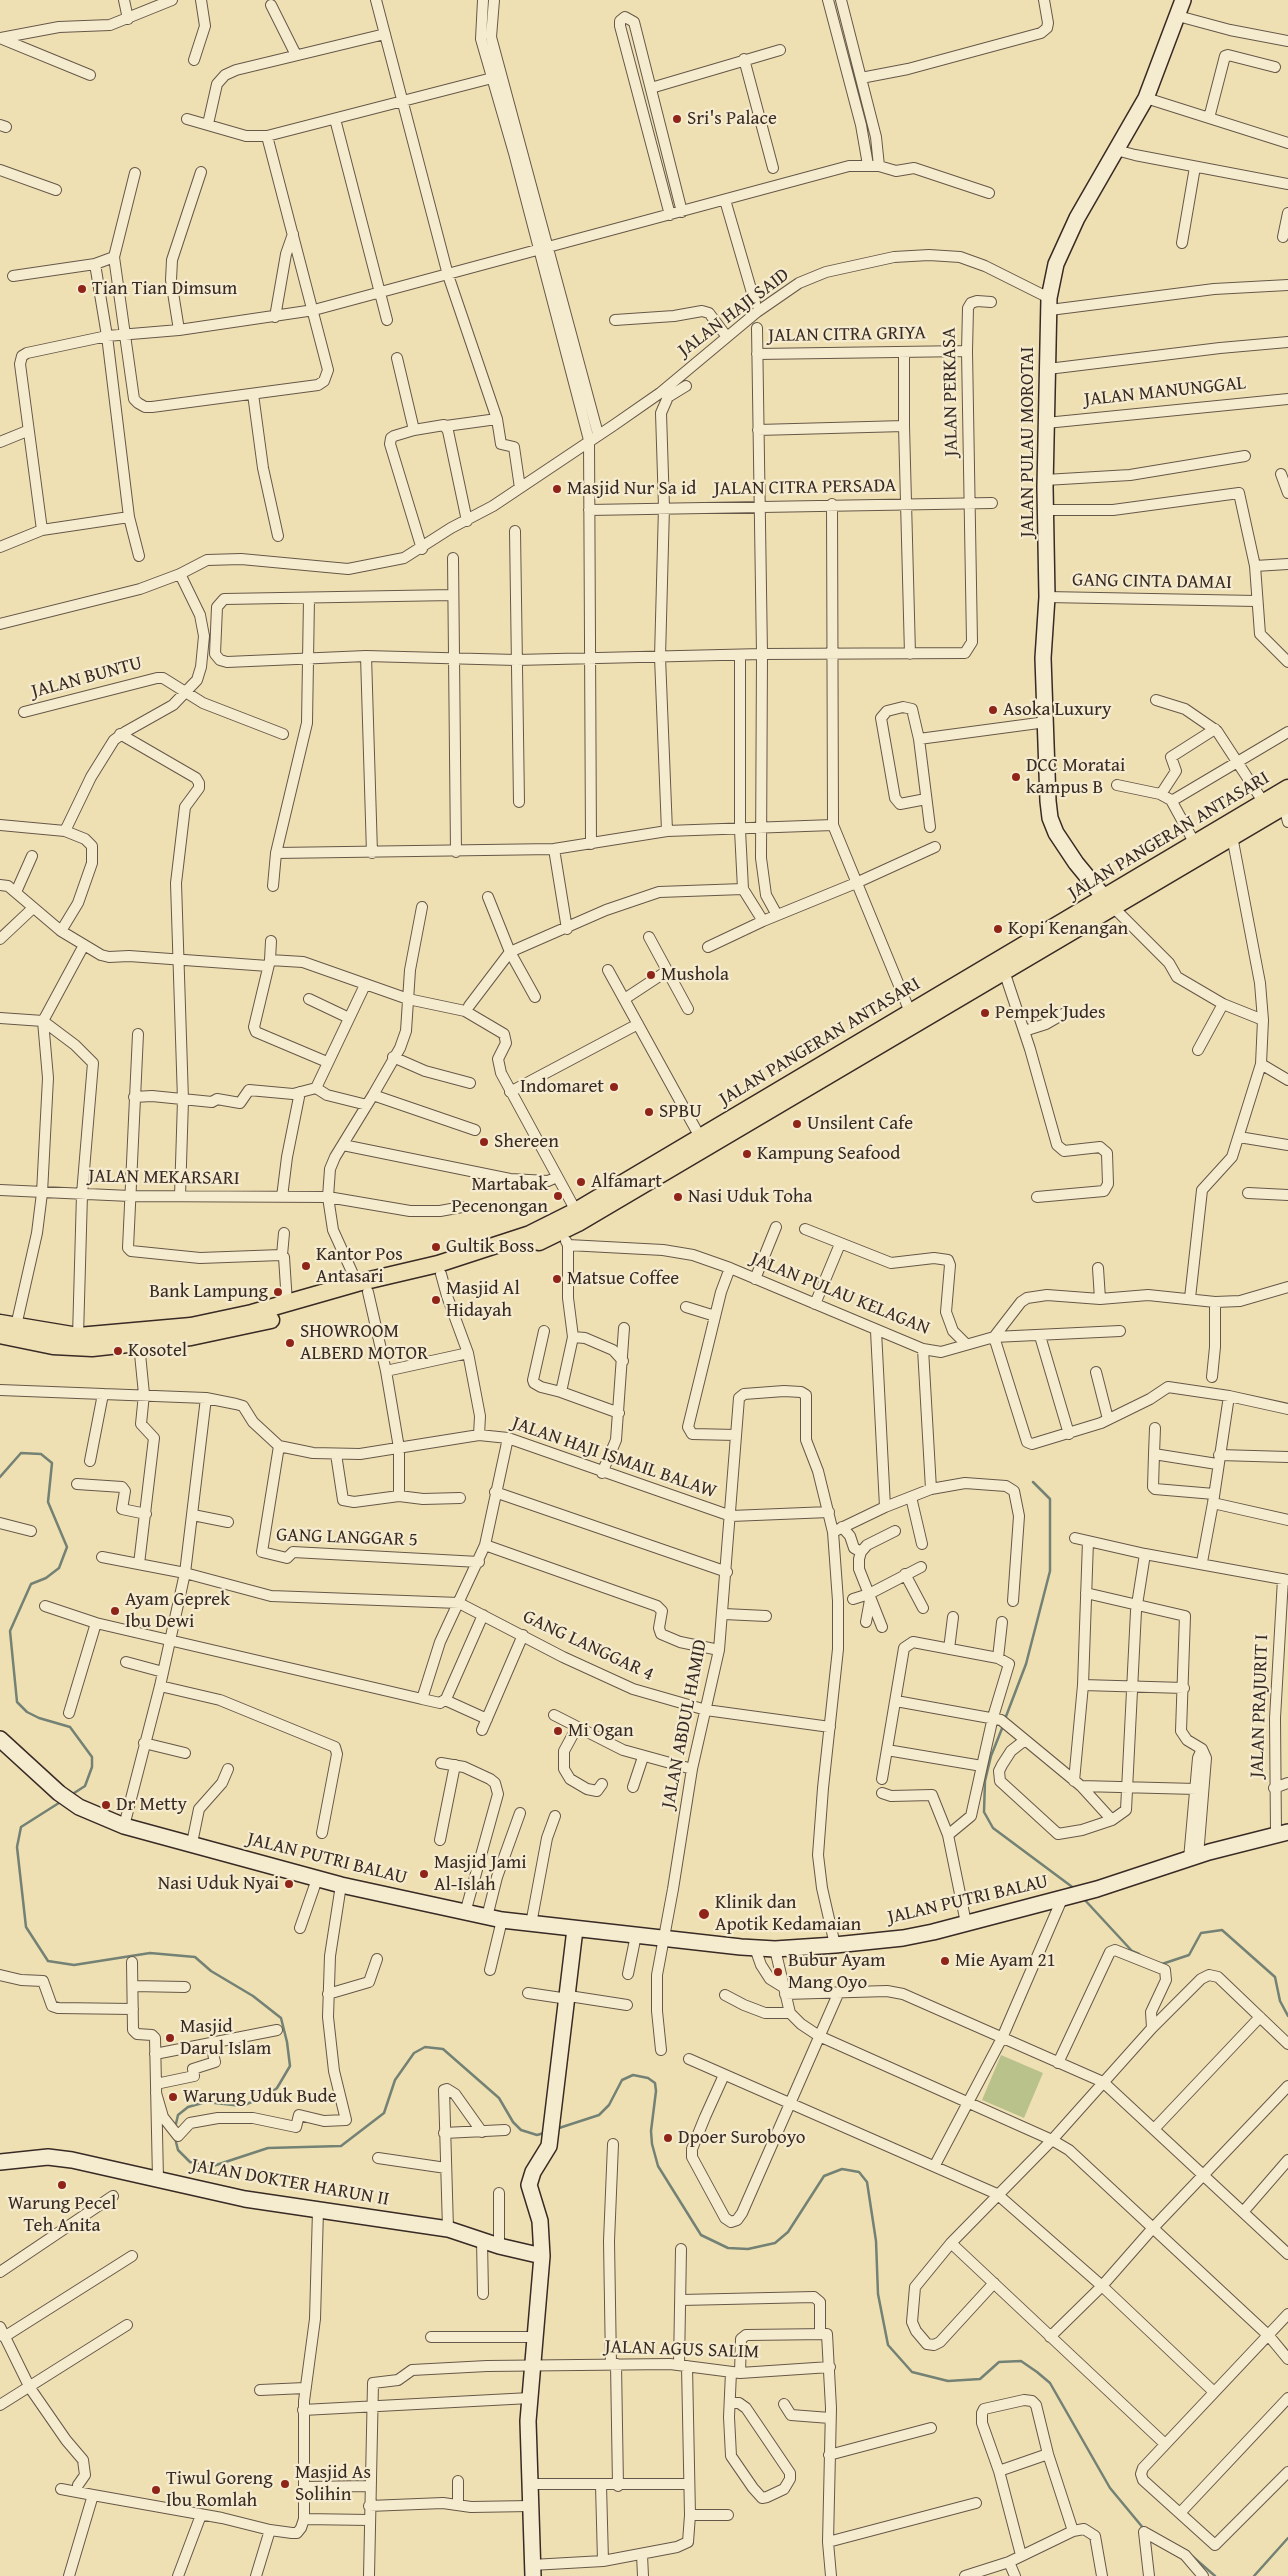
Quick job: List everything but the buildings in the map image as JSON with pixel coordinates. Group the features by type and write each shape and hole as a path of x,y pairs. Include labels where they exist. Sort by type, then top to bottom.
{"main road":[{"name":"JALAN PANGERAN ANTASARI","path":"797,1086 1004,971 1194,842 1288,788"},
{"name":"JALAN PANGERAN ANTASARI","path":"8,1325 78,1336 191,1326 252,1314 287,1304 362,1288 441,1274 564,1239 912,1010 1232,836 1286,804"},
{"name":"JALAN PANGERAN ANTASARI","path":"0,1335 53,1346 79,1348 139,1344 230,1330 506,1243 545,1228 700,1137 781,1096"}],"street":[{"path":"124,0 128,19"},
{"path":"0,38 59,27 110,25 172,0"},
{"path":"194,60 205,26 201,0"},
{"path":"376,0 448,275 497,419 501,444 514,448 520,488"},
{"path":"483,0 480,39 598,434"},
{"path":"494,0 491,37 502,75 543,249 586,442 589,510 591,844"},
{"path":"828,0 861,125 874,166"},
{"path":"841,0 876,137 874,166"},
{"path":"861,78 908,69 1041,33 1047,28 1048,23 1044,0"},
{"name":"JALAN PULAU MOROTAI","path":"1108,902 1076,863 1056,833 1050,818 1043,658 1047,597 1046,423 1050,304 1056,264 1077,218 1146,98 1183,0"},
{"path":"271,5 296,55"},
{"path":"1178,16 1230,30 1288,41"},
{"path":"670,215 620,23 625,17 634,22 682,212"},
{"path":"208,124 217,84 225,74 385,34"},
{"path":"0,38 90,75"},
{"path":"652,88 744,59 780,50"},
{"path":"1209,118 1225,56 1228,55 1275,68"},
{"path":"744,59 773,168"},
{"path":"187,118 246,136 267,136 402,103 502,75"},
{"path":"1146,98 1288,143"},
{"path":"335,119 387,320"},
{"path":"134,173 114,257 134,398 145,407 318,385 324,381 328,370 314,310 267,136"},
{"path":"1116,150 1288,184"},
{"path":"42,530 27,431 20,364 23,354 107,336 180,330 314,310 849,166 874,166 896,171 914,168 988,193"},
{"path":"1182,243 1195,167"},
{"path":"0,170 56,190"},
{"path":"180,330 171,280 172,260 201,172"},
{"path":"725,200 755,303"},
{"path":"1283,237 1288,212"},
{"path":"275,317 286,254 293,234"},
{"name":"JALAN HAJI SAID","path":"0,624 140,589 180,574 207,560 241,559 348,569 388,563 422,549 451,528 520,488 660,393 727,337 800,282 826,272 894,256 929,255 960,257 985,266 1050,304"},
{"path":"13,276 95,264 114,257"},
{"path":"95,264 107,336 129,517 139,556"},
{"path":"1050,304 1214,289 1288,285"},
{"name":"JALAN PERKASA","path":"910,654 965,653 970,648 972,642 966,351 968,308 971,303 977,301 991,302"},
{"path":"616,320 674,316 702,310 709,313 727,337"},
{"path":"757,328 760,506 761,858 766,895 777,915"},
{"path":"1048,369 1220,348 1288,342"},
{"name":"JALAN CITRA GRIYA","path":"757,354 966,351"},
{"path":"453,595 224,600 217,607 215,654 220,660 227,662 366,656 516,660 590,657 660,658 760,654 910,654 904,352"},
{"path":"397,358 414,430"},
{"path":"667,831 660,658 664,507 662,408 668,397 686,386"},
{"path":"253,394 263,468 278,536"},
{"name":"JALAN MANUNGGAL","path":"1046,423 1288,399"},
{"path":"422,549 393,459 390,438 414,430 497,419"},
{"path":"445,425 452,441 467,520"},
{"path":"758,430 904,426"},
{"path":"0,442 27,431"},
{"path":"1046,480 1130,475 1245,456"},
{"path":"1281,474 1288,493"},
{"path":"1047,510 1135,508 1237,492 1240,496 1254,566 1260,634 1288,662"},
{"name":"JALAN CITRA PERSADA","path":"589,510 832,504 992,503"},
{"path":"832,504 833,826 897,980 912,1010"},
{"path":"0,547 42,530 129,517"},
{"path":"515,531 519,802"},
{"path":"453,558 456,852"},
{"path":"1254,566 1288,564"},
{"path":"65,831 100,762 120,734 173,705 197,680 204,636 200,616 180,574"},
{"name":"GANG CINTA DAMAI","path":"1047,597 1256,601"},
{"path":"272,886 276,854 307,723 309,598"},
{"path":"743,655 740,830 743,889 763,921"},
{"path":"366,656 372,853"},
{"name":"JALAN BUNTU","path":"24,712 157,678 164,678 222,712 283,734"},
{"path":"1156,700 1185,709 1222,736 1236,762 1264,802"},
{"path":"926,799 904,804 898,802 882,718 883,714 904,707 912,710 919,740 930,827"},
{"path":"919,740 1046,722"},
{"path":"1166,797 1176,771 1171,757 1215,730"},
{"path":"1117,786 1166,797 1236,762 1288,732"},
{"path":"120,734 196,778 200,783 199,788 185,807 176,883 180,960 183,1100 180,1196"},
{"path":"1166,797 1194,842"},
{"path":"1286,804 1288,822"},
{"path":"0,825 65,831 77,835 92,846 92,863 78,903 62,931"},
{"path":"276,854 554,849 667,831 833,826"},
{"path":"1190,1298 1202,1190 1228,1163 1239,1137 1261,1064 1263,1020 1256,956 1232,836"},
{"path":"708,947 763,921 856,883 935,847"},
{"path":"554,849 567,929"},
{"path":"16,892 32,856"},
{"path":"0,885 8,886 62,931 84,945 109,957 130,956 269,963 303,962 408,999 465,1011 504,1034 506,1043 498,1063 510,1092 576,1211"},
{"path":"469,1006 510,952 567,929 606,910 659,892 743,889"},
{"path":"488,897 510,952 535,997"},
{"path":"1108,902 1169,963 1177,977 1223,1004 1263,1020"},
{"path":"399,1496 399,1448 386,1371 362,1288 333,1230 328,1197 330,1168 374,1095 393,1057 400,1048 406,1031 408,999 422,907"},
{"path":"0,939 33,908"},
{"path":"649,937 688,1009"},
{"path":"272,941 269,963 254,1027 256,1032 327,1062"},
{"path":"8,1325 38,1233 48,1078 43,1022 84,945"},
{"path":"608,970 626,998 638,1024 700,1137"},
{"path":"626,998 667,971"},
{"path":"1004,971 1024,1031 1053,1138 1059,1148 1064,1151 1094,1146 1103,1148 1107,1153 1108,1188 1104,1191 1037,1197"},
{"path":"316,1088 365,985"},
{"path":"309,999 349,1018"},
{"path":"1198,1050 1223,1004"},
{"path":"1024,1031 1046,1024 1065,1013"},
{"path":"0,1018 43,1022 91,1060 93,1067 82,1194 78,1336"},
{"path":"510,1092 638,1024"},
{"path":"138,1034 128,1247 131,1251 200,1258 282,1255"},
{"path":"393,1057 425,1071 470,1083"},
{"path":"1261,1064 1288,1080"},
{"path":"134,1096 212,1102 217,1099 240,1103 249,1090 293,1094 316,1088 328,1095 367,1105"},
{"path":"282,1197 287,1157 300,1092"},
{"path":"374,1095 475,1130"},
{"path":"1239,1137 1288,1145"},
{"path":"343,1145 510,1179 548,1181 557,1177"},
{"name":"JALAN MEKARSARI","path":"0,1190 130,1196 328,1197 410,1211 440,1211 462,1207"},
{"path":"1248,1193 1288,1195"},
{"path":"756,1279 776,1227"},
{"path":"804,1229 891,1263 934,1258 948,1260 950,1265 946,1312 953,1331 966,1344"},
{"path":"284,1233 282,1255 287,1304"},
{"path":"561,1392 573,1337 564,1239"},
{"name":"JALAN PULAU KELAGAN","path":"564,1239 693,1255 730,1268 876,1331 923,1349 941,1352 994,1337 1120,1331"},
{"path":"815,1304 840,1244"},
{"path":"730,1268 715,1316 689,1431 692,1434 736,1435"},
{"path":"1098,1268 1100,1300"},
{"path":"441,1274 446,1296 468,1353 480,1416 480,1435"},
{"path":"1288,1287 1240,1301 1215,1302 1148,1295 1100,1300 1047,1294 1027,1298 1021,1302 994,1337 1027,1442 1032,1444 1069,1434 1108,1419 1150,1399 1165,1388 1229,1396 1288,1409"},
{"path":"1212,1377 1215,1347 1215,1302"},
{"path":"686,1307 715,1316"},
{"path":"602,1473 616,1440 624,1328"},
{"path":"544,1331 533,1380 534,1383 540,1387 561,1392 619,1413"},
{"path":"876,1331 885,1507"},
{"path":"1040,1336 1069,1434"},
{"path":"573,1337 585,1338 613,1350 623,1361"},
{"path":"139,1344 144,1394 141,1424 154,1438 139,1564"},
{"path":"923,1349 930,1489"},
{"path":"386,1371 468,1353"},
{"path":"1096,1372 1108,1419"},
{"path":"0,1390 144,1394 206,1398 243,1406 253,1422 279,1446"},
{"name":"JALAN HAJI ISMAIL BALAW","path":"279,1446 314,1453 360,1454 480,1435 508,1438 602,1473 731,1516 829,1512 818,1471 806,1440 806,1395 804,1392 744,1394 739,1398 731,1516"},
{"path":"90,1461 103,1394"},
{"path":"1202,1562 1214,1499 1218,1460 1229,1396"},
{"path":"124,1826 160,1686 185,1573 206,1398"},
{"path":"1155,1428 1153,1487 1155,1489 1214,1499 1288,1520"},
{"path":"422,1699 440,1642 479,1562 485,1545 508,1438"},
{"name":"GANG LANGGAR 5","path":"279,1446 262,1552 286,1558 294,1552 479,1562"},
{"path":"336,1454 343,1500 354,1502 399,1496 423,1499 460,1498"},
{"path":"1154,1454 1218,1460 1288,1457"},
{"path":"837,1530 885,1507 930,1489 965,1483 1006,1486 1014,1491 1019,1516 1013,1601"},
{"path":"77,1484 122,1487 125,1491 122,1509 146,1514"},
{"path":"495,1492 727,1572"},
{"path":"910,1497 922,1544"},
{"path":"829,1512 837,1530 834,1544 838,1601 838,1649 818,1855 822,1888 835,1945"},
{"path":"193,1515 228,1522"},
{"name":"JALAN ABDUL HAMID","path":"661,2050 656,2011 657,1976 692,1768 719,1650 724,1614 731,1516"},
{"path":"0,1523 31,1531"},
{"path":"837,1530 850,1536 857,1550 859,1569 882,1626"},
{"path":"834,1544 842,1549 857,1550 895,1531"},
{"path":"1075,1538 1145,1554 1202,1562 1285,1580"},
{"path":"1077,1784 1083,1685 1088,1541"},
{"path":"485,1545 657,1606 662,1611 659,1628 661,1634 680,1642 719,1650"},
{"path":"1022,1737 999,1771 1000,1781 1060,1836 1112,1820 1126,1810 1138,1605 1145,1554"},
{"path":"102,1557 185,1573 286,1598 459,1603"},
{"path":"853,1599 870,1597 906,1574 921,1567"},
{"path":"906,1574 923,1608"},
{"name":"JALAN PRAJURIT I","path":"1282,1833 1274,1788 1275,1718 1285,1580"},
{"path":"1086,1593 1185,1616 1184,1688 1181,1731 1187,1740 1202,1749 1206,1758 1194,1858"},
{"path":"866,1622 870,1597"},
{"name":"GANG LANGGAR 4","path":"459,1603 563,1657 633,1689 706,1710 830,1727"},
{"path":"45,1606 96,1623 170,1641 434,1703 445,1700 487,1719"},
{"path":"445,1700 483,1614"},
{"path":"724,1614 766,1616"},
{"path":"949,1649 953,1617"},
{"path":"998,1658 1002,1622"},
{"path":"69,1713 96,1623"},
{"path":"482,1730 523,1635"},
{"path":"882,1779 907,1644 913,1642 1006,1661 1009,1666 982,1766 971,1816 948,1835"},
{"path":"126,1662 163,1672"},
{"path":"1083,1685 1184,1688"},
{"path":"160,1686 220,1700 335,1748 337,1754 322,1833"},
{"path":"896,1700 996,1718 1022,1737 1077,1784 1112,1820"},
{"path":"554,1715 642,1757 692,1768"},
{"path":"577,1727 564,1751 564,1769 570,1779 587,1789 596,1791 602,1784"},
{"name":"JALAN PUTRI BALAU","path":"0,1739 59,1793 79,1807 124,1826 341,1885 502,1920 755,1948 835,1945 903,1938 1069,1897 1282,1833"},
{"path":"144,1743 185,1753"},
{"path":"1194,1858 1198,1758 1202,1749"},
{"path":"887,1750 982,1766"},
{"path":"633,1787 642,1757"},
{"path":"441,1763 464,1767 490,1779 495,1783 498,1794 466,1913"},
{"path":"440,1840 455,1766"},
{"path":"192,1843 199,1808 222,1783 228,1769"},
{"path":"1274,1788 1288,1783"},
{"path":"1077,1784 1196,1789"},
{"path":"882,1793 891,1796 932,1795 948,1835 966,1923"},
{"path":"487,1917 497,1877 520,1813"},
{"path":"531,1924 547,1838 555,1816"},
{"path":"300,1928 317,1879"},
{"path":"156,2088 163,2117 178,2136 190,2123 211,2119 253,2118 296,2127 298,2115 324,2121 346,2120 346,2113 334,2071 328,2017 330,1956 341,1885"},
{"path":"935,2165 969,2104 1002,2038 1069,1897"},
{"path":"490,1970 502,1920"},
{"path":"575,1929 549,2146 533,2172 528,2185 540,2221 542,2256 528,2421 532,2570 642,2555 685,2544 689,2538 690,2515 683,2365 681,2248"},
{"path":"628,1974 636,1935"},
{"path":"755,1948 761,1964 770,1979 784,1990 838,1994 887,1991 903,1994 1103,2082 1155,2128 1203,2176 1287,2249"},
{"path":"775,1948 790,2013 801,2024 819,2036 1052,2140 1069,2150 1269,2336 1288,2359"},
{"path":"1058,2062 1097,1974 1110,1952 1115,1950 1165,1970 1166,1980 1151,2012 1152,2028"},
{"path":"328,1994 369,1982 373,1978 376,1959"},
{"path":"132,1962 134,2032 154,2036 158,2178"},
{"path":"0,1975 41,1980 45,1983 52,2006 58,2008 133,2009"},
{"path":"994,2283 940,2342 934,2345 927,2344 916,2330 912,2322 915,2287 951,2243 1052,2140 1152,2028 1201,1979 1209,1975 1218,1977 1288,2044"},
{"path":"133,1986 185,1987"},
{"path":"528,1993 627,2004"},
{"path":"724,2075 692,2154 694,2163 727,2221 737,2220 742,2213 838,1994"},
{"path":"725,1995 744,2005 766,2013 790,2013"},
{"path":"1155,2128 1260,2017"},
{"path":"155,2054 211,2045 277,2030"},
{"path":"156,2088 194,2076 192,2069 215,2062 211,2045"},
{"path":"689,2059 935,2165 997,2194 1102,2286 1214,2392"},
{"path":"1050,2337 1102,2286 1152,2229 1288,2086"},
{"path":"448,2229 442,2092 447,2089 463,2104 482,2132"},
{"path":"444,2133 504,2130"},
{"path":"613,2144 609,2241 618,2486"},
{"name":"JALAN DOKTER HARUN II","path":"0,2162 48,2157 72,2160 245,2199 448,2229 499,2246 542,2256"},
{"path":"378,2158 446,2168"},
{"path":"1243,2212 1288,2160"},
{"path":"499,2246 500,2193"},
{"path":"0,2272 113,2196"},
{"path":"61,2489 270,2530 297,2533 304,2519 304,2410 305,2388 315,2319 318,2210"},
{"path":"482,2240 483,2294"},
{"path":"951,2243 1165,2444"},
{"path":"78,2485 85,2475 84,2460 66,2440 30,2388 3,2340 132,2256"},
{"path":"681,2300 814,2297 820,2302 820,2332"},
{"path":"1288,2314 1165,2444 1143,2468 1141,2474 1143,2480 1216,2545 1288,2472"},
{"path":"0,2405 30,2388 127,2325"},
{"path":"731,2402 739,2403 746,2408 790,2472 790,2479 784,2489 762,2498 731,2456 731,2402 741,2339 746,2335 820,2332 827,2334 829,2339 830,2367 828,2542 831,2576"},
{"path":"431,2337 536,2337"},
{"name":"JALAN AGUS SALIM","path":"372,2407 372,2384 398,2380 412,2370 614,2364 683,2365 736,2372 830,2367"},
{"path":"260,2390 305,2388"},
{"path":"304,2410 530,2398"},
{"path":"1180,2513 1288,2398"},
{"path":"1021,2554 999,2471 982,2423 984,2409 1024,2400 1032,2401 1036,2405 1048,2454 1073,2531"},
{"path":"784,2404 791,2415 830,2418"},
{"path":"369,2576 372,2407"},
{"path":"829,2455 930,2428"},
{"path":"999,2471 1048,2454"},
{"path":"458,2481 458,2505"},
{"path":"530,2484 618,2486 689,2484"},
{"path":"601,2485 603,2561"},
{"path":"304,2486 370,2486"},
{"path":"69,2576 93,2495"},
{"path":"828,2542 976,2503"},
{"path":"369,2506 530,2506"},
{"path":"178,2576 201,2515"},
{"path":"690,2515 728,2515"},
{"path":"304,2519 369,2520"},
{"path":"965,2576 1009,2562 1021,2554 1073,2531 1084,2529 1095,2536 1102,2576"},
{"path":"256,2576 270,2530"},
{"path":"1149,2576 1144,2532 1185,2555 1203,2576"},
{"path":"642,2555 643,2576"},
{"path":"1009,2562 1015,2576"}],"green space":[{"path":"1001,2055 1043,2073 1024,2118 982,2100"}],"waterway":[{"path":"0,1477 21,1453 41,1454 52,1463 48,1502 67,1547 59,1568 46,1578 31,1584 10,1631 17,1702 27,1712 39,1718 70,1727 92,1757 92,1767 85,1786 71,1795"},
{"path":"1005,1719 1026,1664 1050,1571 1050,1499 1033,1482"},
{"path":"1003,1726 991,1756 985,1781 984,1812 993,1828 1075,1889"},
{"path":"62,1801 21,1827 17,1847 26,1927 48,1961 74,1965 150,1953 195,1957 211,1971 253,1996 281,2018 290,2066 277,2088 268,2095 242,2106 206,2102 188,2107 178,2115 175,2128"},
{"path":"1083,1898 1132,1951 1139,1954"},
{"path":"1162,1964 1189,1955 1201,1933 1222,1930 1275,1977 1280,2001 1288,2016"},
{"path":"175,2138 178,2150 190,2162 210,2167 268,2148 341,2146 384,2113 395,2080 414,2053 425,2047 443,2049 499,2098 513,2122 521,2130 537,2135 544,2133"},
{"path":"556,2129 599,2115 609,2105 622,2080 633,2075 648,2078 655,2083 656,2091 651,2131 652,2144 658,2166 701,2235 728,2248 748,2249 775,2243 788,2232 824,2176 842,2169 859,2172 867,2182 876,2241 878,2294 888,2345 912,2372 948,2381 980,2379 999,2362 1021,2361 1037,2372 1050,2383 1110,2488 1144,2529"},
{"path":"1254,2576 1288,2538"},
{"path":"1192,2556 1215,2576"}],"place":[{"name":"Sri's Palace","path":"677,119"},
{"name":"Tian Tian Dimsum","path":"82,289"},
{"name":"Masjid Nur Sa id","path":"557,489"},
{"name":"Asoka Luxury","path":"993,710"},
{"name":"DCC Moratai kampus B","path":"1016,777"},
{"name":"Kopi Kenangan","path":"998,929"},
{"name":"Mushola","path":"651,975"},
{"name":"Pempek Judes","path":"985,1013"},
{"name":"Indomaret","path":"614,1087"},
{"name":"SPBU","path":"649,1112"},
{"name":"Unsilent Cafe","path":"797,1124"},
{"name":"Shereen","path":"484,1142"},
{"name":"Kampung Seafood","path":"747,1154"},
{"name":"Alfamart","path":"581,1182"},
{"name":"Martabak Pecenongan","path":"558,1196"},
{"name":"Nasi Uduk Toha","path":"678,1197"},
{"name":"Gultik Boss","path":"436,1247"},
{"name":"Kantor Pos Antasari","path":"306,1266"},
{"name":"Matsue Coffee","path":"557,1279"},
{"name":"Bank Lampung","path":"278,1292"},
{"name":"Masjid Al Hidayah","path":"436,1300"},
{"name":"SHOWROOM ALBERD MOTOR","path":"290,1343"},
{"name":"Kosotel","path":"118,1351"},
{"name":"Ayam Geprek Ibu Dewi","path":"115,1611"},
{"name":"Mi Ogan","path":"558,1731"},
{"name":"Dr Metty","path":"106,1805"},
{"name":"Masjid Jami Al-Islah","path":"424,1874"},
{"name":"Nasi Uduk Nyai","path":"289,1884"},
{"name":"Klinik dan Apotik Kedamaian","path":"704,1914"},
{"name":"Mie Ayam 21","path":"945,1961"},
{"name":"Bubur Ayam Mang Oyo","path":"778,1972"},
{"name":"Masjid Darul Islam","path":"170,2038"},
{"name":"Warung Uduk Bude","path":"173,2097"},
{"name":"Dpoer Suroboyo","path":"668,2138"},
{"name":"Warung Pecel Teh Anita","path":"62,2185"},
{"name":"Masjid As Solihin","path":"285,2484"},
{"name":"Tiwul Goreng Ibu Romlah","path":"156,2490"}]}
